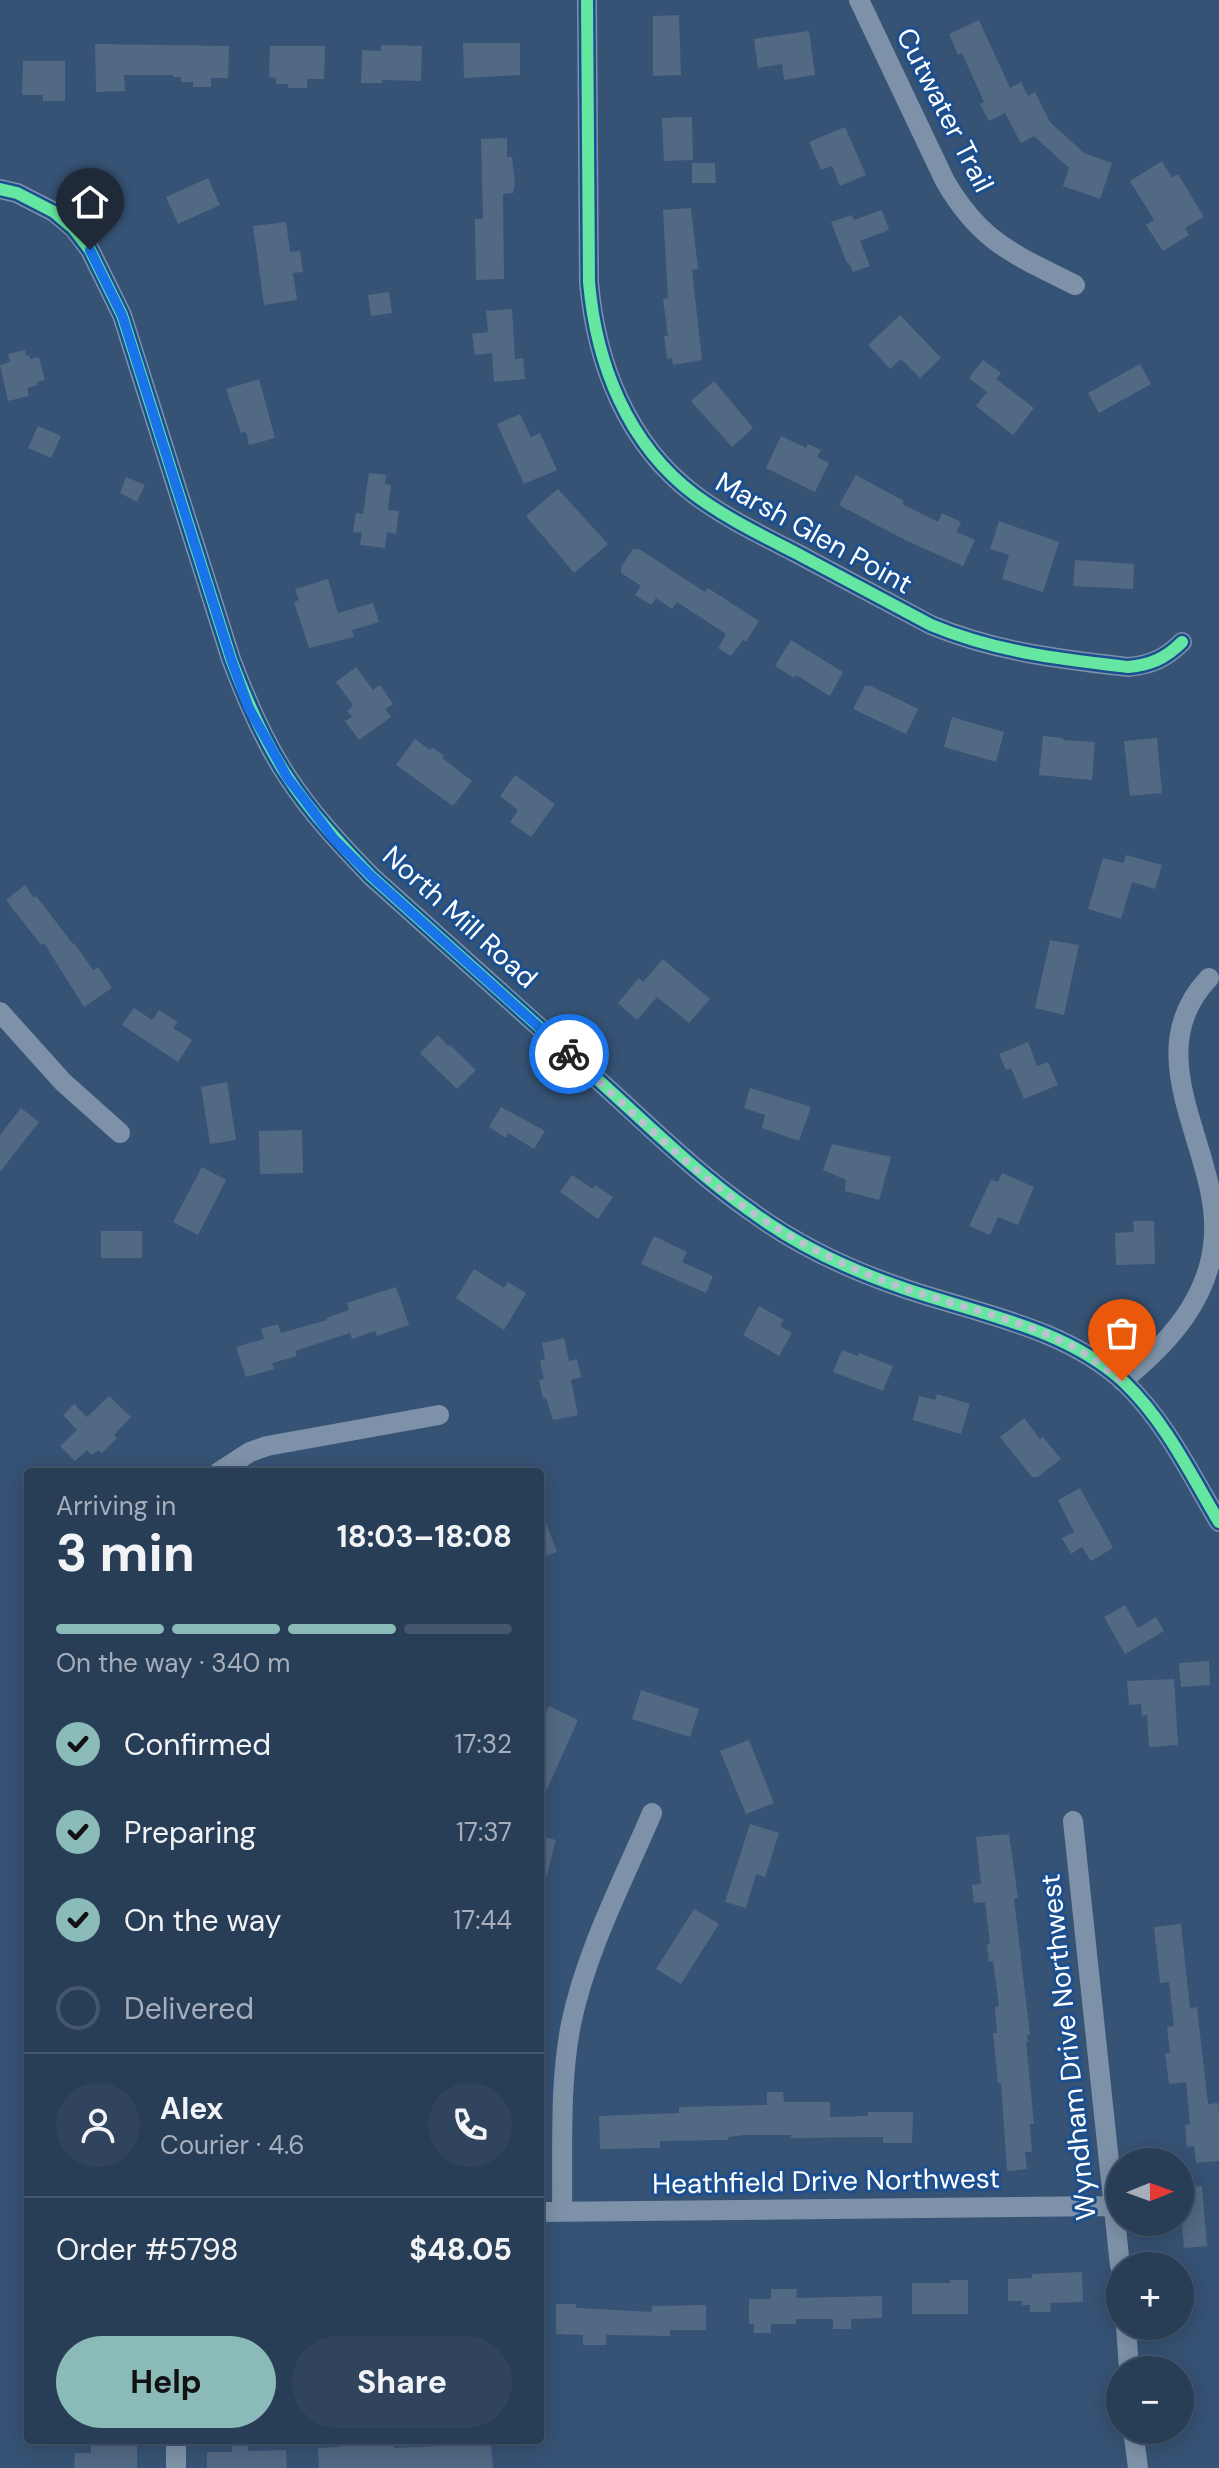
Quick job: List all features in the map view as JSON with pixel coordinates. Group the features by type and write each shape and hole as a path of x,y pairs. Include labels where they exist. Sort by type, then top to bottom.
{"street":[{"name":"Marsh Glen Point","path":"587,0 589,282 592,316 601,358 615,394 637,432 661,463 692,493 728,517 931,625 966,639 1037,656 1128,667 1158,661 1182,642"},
{"name":"Cutwater Trail","path":"859,0 959,205 979,229 1001,246 1075,285"},
{"name":"North Mill Road","path":"0,189 17,193 54,212 74,229 90,250 122,315 249,708 287,777 334,839 371,876 681,1155 753,1213 805,1245 863,1273 1000,1318 1066,1343 1095,1360 1122,1381 1165,1430 1219,1522"},
{"path":"1122,1381 1152,1356 1179,1327 1201,1290 1211,1262 1213,1201 1185,1107 1178,1046 1186,1009 1209,978"},
{"path":"4,1025 120,1133"},
{"path":"225,1468 250,1452 267,1446 439,1415"},
{"path":"562,2212 564,2101 572,2021 591,1957 652,1813"},
{"name":"Wyndham Drive Northwest","path":"1073,1821 1106,2148"},
{"name":"Heathfield Drive Northwest","path":"544,2212 1106,2206"},
{"path":"176,2444 176,2468"},
{"path":"1135,2444 1138,2468"}],"building":[{"path":"679,15 681,75 653,76 653,16"},
{"path":"979,20 1010,88 1021,82 1028,96 1035,92 1050,122 1084,153 1112,163 1100,199 1063,186 1069,168 1034,136 1021,143 1005,113 989,121 962,53 958,55 949,34"},
{"path":"809,31 815,75 784,80 782,64 758,68 754,39"},
{"path":"463,43 520,43 520,75 464,78"},
{"path":"95,44 229,46 228,78 211,78 211,87 193,87 193,82 181,82 181,77 173,75 124,75 125,91 96,92"},
{"path":"381,45 422,46 421,81 361,83 362,50 381,51"},
{"path":"270,46 325,46 324,79 307,79 307,88 288,88 288,84 276,84 276,78 269,77"},
{"path":"23,61 65,61 65,101 43,101 43,95 22,95"},
{"path":"692,117 693,160 664,161 662,118"},
{"path":"845,127 866,175 840,186 832,166 821,170 809,142"},
{"path":"507,138 507,157 512,157 515,184 513,193 503,194 504,279 476,280 475,219 483,219 481,139"},
{"path":"1162,161 1172,178 1178,174 1204,217 1185,228 1189,235 1163,251 1146,225 1154,220 1130,181"},
{"path":"692,163 715,163 716,183 692,183"},
{"path":"208,178 220,205 178,224 166,197"},
{"path":"691,208 698,269 692,270 702,360 673,365 672,358 667,359 664,336 668,336 663,299 668,298 663,210"},
{"path":"882,210 889,230 860,241 870,266 853,272 831,222 852,215 854,220"},
{"path":"286,222 290,252 300,251 303,272 293,273 297,300 264,305 253,226"},
{"path":"389,292 392,313 371,316 368,295"},
{"path":"512,309 515,359 523,358 525,379 494,382 492,353 475,355 472,334 488,332 486,311"},
{"path":"900,315 941,358 920,378 901,359 890,369 868,345"},
{"path":"25,350 30,359 39,357 45,380 27,388 29,396 8,401 0,365 10,362 8,354"},
{"path":"983,360 1001,373 996,379 1034,408 1013,435 976,406 987,392 969,378"},
{"path":"1140,364 1151,384 1099,413 1088,393"},
{"path":"259,379 275,438 249,445 246,432 241,433 226,389"},
{"path":"714,381 753,428 732,447 691,401"},
{"path":"520,414 531,437 540,433 557,470 524,484 497,424"},
{"path":"38,426 61,436 51,458 28,448"},
{"path":"781,436 806,448 808,444 821,450 817,457 829,463 815,492 766,468"},
{"path":"369,473 386,475 385,484 391,485 388,510 399,511 396,534 387,532 385,548 360,545 362,533 353,532 356,513 363,514"},
{"path":"856,475 938,522 942,513 961,522 957,532 975,540 963,566 839,505"},
{"path":"126,477 145,485 137,502 120,493"},
{"path":"558,489 608,544 574,573 526,516"},
{"path":"999,521 1059,542 1043,592 1002,579 1009,555 990,549"},
{"path":"633,549 639,549 705,592 708,588 759,621 746,642 743,640 731,656 718,648 726,634 677,602 672,609 656,598 651,605 635,595 641,586 621,573 621,567"},
{"path":"1075,560 1134,564 1133,589 1073,586"},
{"path":"328,579 338,613 373,603 379,622 352,630 354,637 309,648 294,602 299,600 295,589"},
{"path":"791,640 843,672 830,696 775,666"},
{"path":"356,667 373,690 380,685 393,704 385,709 391,717 359,740 345,721 352,717 347,711 352,704 336,682"},
{"path":"865,686 918,709 906,734 853,709"},
{"path":"952,717 1004,732 996,762 944,747"},
{"path":"1043,736 1095,742 1092,780 1039,775"},
{"path":"1157,738 1162,793 1130,796 1124,741"},
{"path":"415,739 430,750 432,747 472,781 453,806 396,765"},
{"path":"515,775 555,804 531,837 510,822 518,810 500,796"},
{"path":"1126,855 1162,865 1155,889 1132,882 1121,919 1088,909 1103,858 1124,863"},
{"path":"25,885 93,970 98,967 112,988 84,1007 44,943 41,945 6,900"},
{"path":"1050,940 1079,945 1064,1015 1035,1008"},
{"path":"663,959 710,999 689,1023 657,997 637,1020 618,1003 639,978 643,982"},
{"path":"134,1008 152,1020 159,1010 178,1022 173,1028 192,1040 178,1062 122,1025"},
{"path":"438,1035 476,1070 457,1089 420,1053"},
{"path":"1028,1042 1037,1066 1048,1062 1058,1085 1024,1099 1011,1068 1006,1070 999,1054"},
{"path":"227,1082 236,1140 210,1144 201,1087"},
{"path":"750,1088 811,1107 799,1141 762,1128 765,1115 744,1108"},
{"path":"501,1107 545,1131 534,1149 508,1133 506,1138 489,1127"},
{"path":"21,1108 39,1122 0,1172 0,1135"},
{"path":"302,1130 303,1173 260,1174 259,1131"},
{"path":"832,1144 891,1157 879,1200 845,1191 846,1180 823,1170"},
{"path":"202,1167 226,1180 198,1235 173,1222"},
{"path":"1002,1173 1034,1187 1018,1225 998,1217 990,1235 969,1226 991,1180 998,1182"},
{"path":"572,1175 593,1189 595,1185 613,1197 598,1219 560,1192"},
{"path":"1133,1221 1154,1221 1155,1264 1116,1265 1115,1233 1134,1232"},
{"path":"101,1231 142,1231 142,1258 101,1258"},
{"path":"654,1236 687,1252 682,1262 713,1276 706,1293 641,1264"},
{"path":"474,1269 504,1288 508,1282 526,1293 504,1330 456,1298"},
{"path":"396,1287 409,1325 377,1336 375,1331 352,1339 350,1333 295,1351 297,1356 272,1363 274,1369 246,1377 236,1347 264,1339 261,1329 278,1324 281,1333 327,1320 349,1310 347,1303"},
{"path":"759,1306 784,1320 780,1326 792,1333 779,1356 743,1335"},
{"path":"564,1338 569,1361 577,1359 581,1377 571,1380 578,1415 553,1420 546,1398 543,1399 539,1380 544,1379 540,1361 545,1359 542,1343"},
{"path":"842,1350 893,1366 883,1391 833,1372"},
{"path":"937,1394 970,1404 961,1434 913,1420 919,1396 935,1400"},
{"path":"109,1396 131,1417 102,1453 98,1450 92,1455 87,1450 75,1461 60,1446 77,1430 63,1415 74,1404 87,1417"},
{"path":"1024,1418 1061,1459 1038,1477 1032,1477 1000,1437"},
{"path":"1080,1488 1113,1548 1091,1561 1082,1547 1071,1554 1062,1538 1074,1532 1058,1500"},
{"path":"544,1517 557,1552 544,1557"},
{"path":"1125,1605 1138,1628 1156,1617 1164,1631 1125,1654 1104,1617"},
{"path":"1209,1661 1210,1685 1181,1687 1179,1663"},
{"path":"1174,1679 1178,1745 1149,1747 1147,1715 1142,1716 1141,1704 1129,1705 1127,1681"},
{"path":"641,1690 699,1709 690,1737 632,1719"},
{"path":"549,1706 578,1720 544,1796 544,1718"},
{"path":"749,1740 774,1803 746,1814 720,1751"},
{"path":"750,1824 779,1833 765,1877 756,1874 746,1908 725,1902"},
{"path":"1009,1834 1030,2035 1027,2035 1026,2042 1034,2124 1030,2124 1032,2152 1025,2152 1027,2169 1007,2171 1001,2083 998,2083 993,2033 997,2033 995,2007 999,2006 993,1961 989,1962 985,1902 974,1903 972,1885 981,1884 976,1837"},
{"path":"544,1837 556,1840 544,1882"},
{"path":"694,1909 719,1924 681,1984 656,1969"},
{"path":"1181,1924 1190,2008 1197,2007 1208,2104 1218,2103 1219,2161 1196,2163 1194,2146 1187,2147 1185,2125 1190,2124 1186,2082 1169,2084 1165,2053 1170,2053 1167,2027 1174,2026 1169,1982 1160,1983 1154,1927"},
{"path":"767,2092 783,2092 784,2102 830,2102 830,2117 868,2116 868,2112 913,2112 912,2143 883,2143 883,2137 744,2135 728,2137 728,2140 660,2141 660,2148 600,2149 599,2116 679,2113 679,2107 767,2105"},
{"path":"1194,2186 1202,2186 1207,2246 1184,2248 1183,2236 1194,2236"},
{"path":"1082,2272 1083,2302 1050,2303 1051,2312 1030,2312 1030,2305 1022,2305 1022,2301 1008,2301 1008,2279 1032,2278 1032,2274"},
{"path":"950,2280 968,2280 968,2314 912,2314 912,2283 950,2283"},
{"path":"771,2289 797,2289 796,2298 882,2296 882,2318 851,2319 851,2329 833,2329 833,2319 796,2319 796,2324 771,2324 771,2333 754,2333 754,2324 749,2324 749,2299 771,2299"},
{"path":"556,2304 652,2312 652,2306 706,2305 706,2330 670,2330 670,2336 606,2335 606,2345 583,2345 583,2335 556,2334"},
{"path":"91,2444 137,2445 137,2468 74,2468 75,2453 91,2453"},
{"path":"232,2444 248,2444 248,2451 286,2450 287,2468 207,2468 207,2452 232,2452"},
{"path":"339,2444 394,2444 394,2448 491,2444 493,2468 319,2468 318,2448 339,2447"}],"cycle path":[{"path":"587,0 589,282 593,312 599,342 619,400 633,427 671,475 695,495 744,526 931,625 955,634 1028,653 1128,667 1158,660 1182,642"},
{"path":"0,189 17,193 54,212 74,229 90,250 122,315 231,659 249,704 287,776 338,840 371,876 672,1148 769,1224 824,1256 863,1273 1019,1324 1075,1348 1100,1363 1124,1382 1152,1413 1219,1522"}],"way so far":[{"path":"569,1054 693,1165 753,1213 805,1245 863,1273 1066,1343 1122,1381"}],"route":[{"path":"90,250 122,315 249,708 287,777 334,839 371,876 569,1054"}]}
